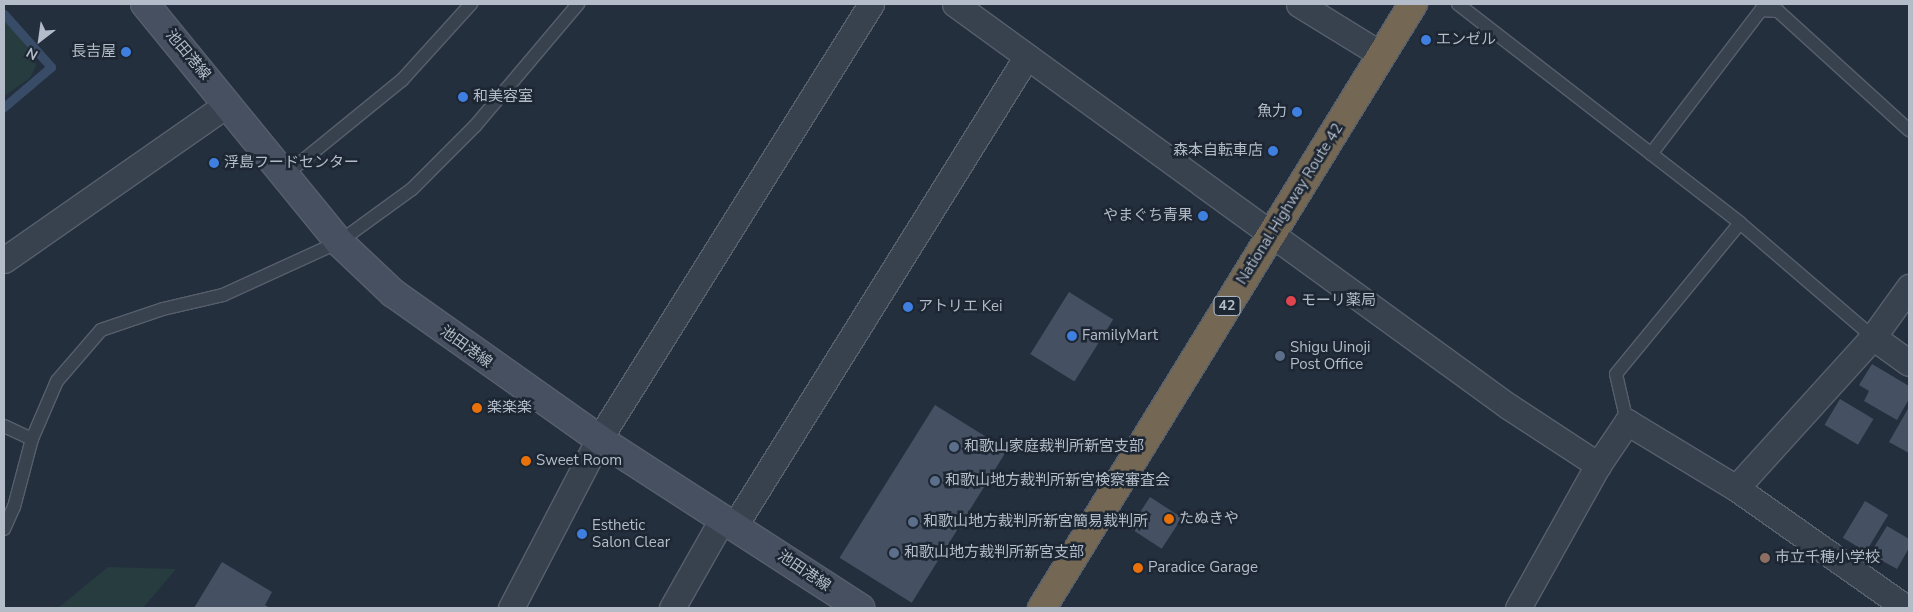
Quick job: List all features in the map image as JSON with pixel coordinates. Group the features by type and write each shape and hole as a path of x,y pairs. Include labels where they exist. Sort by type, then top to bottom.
{"highway":[{"name":"National Highway Route 42","path":"1042,608 1413,4"}],"main road":[{"name":"池田港線","path":"145,4 339,242 393,292 457,341 599,439 729,521 860,608"}],"street":[{"path":"511,608 599,439 871,4"},
{"path":"954,4 1272,232 1508,406 1598,465"},
{"path":"1299,4 1382,55"},
{"path":"672,608 1027,56"},
{"path":"4,259 228,104"},
{"path":"1736,488 1873,337 1909,287"},
{"path":"1873,337 1909,363"},
{"path":"1518,608 1598,465 1627,422 1736,488 1906,608"}],"lane":[{"path":"285,175 402,80 470,4"},
{"path":"4,529 14,507 32,439 57,381 101,330 163,309 223,295 339,242 420,182 475,126 578,4"},
{"path":"1458,4 1740,223 1873,337"},
{"path":"1651,154 1762,10 1778,11 1909,130"},
{"path":"1627,422 1616,374 1740,223"},
{"path":"4,426 32,439"}],"green space":[{"path":"4,16 35,58 36,66 30,78 4,96"},
{"path":"108,567 176,569 143,608 58,608"}],"building":[{"name":"FamilyMart","path":"1069,292 1113,320 1074,381 1030,354"},
{"path":"1872,364 1909,386 1909,399 1897,420 1864,401 1869,391 1859,385"},
{"path":"1840,399 1873,419 1858,445 1825,425"},
{"path":"935,405 1007,450 912,603 840,558"},
{"path":"1909,407 1909,453 1889,442"},
{"path":"1150,497 1182,518 1162,549 1130,528"},
{"path":"1865,501 1888,515 1866,552 1843,538"},
{"path":"1887,526 1909,539 1909,548 1897,569 1870,554"},
{"path":"222,562 272,592 265,605 270,608 194,608"}],"waterway":[{"path":"4,14 51,67 4,107"}],"place":[{"name":"エンゼル","path":"1426,40"},
{"name":"長吉屋","path":"126,52"},
{"name":"和美容室","path":"463,97"},
{"name":"魚力","path":"1297,112"},
{"name":"森本自転車店","path":"1273,151"},
{"name":"浮島フードセンター","path":"214,163"},
{"name":"やまぐち青果","path":"1203,216"},
{"name":"モーリ薬局","path":"1291,301"},
{"name":"アトリエ Kei","path":"908,307"},
{"name":"FamilyMart","path":"1072,336"},
{"name":"Shigu Uinoji Post Office","path":"1280,356"},
{"name":"楽楽楽","path":"477,408"},
{"name":"和歌山家庭裁判所新宮支部","path":"954,447"},
{"name":"Sweet Room","path":"526,461"},
{"name":"和歌山地方裁判所新宮検察審査会","path":"935,481"},
{"name":"たぬきや","path":"1169,519"},
{"name":"和歌山地方裁判所新宮簡易裁判所","path":"913,522"},
{"name":"Esthetic Salon Clear","path":"582,534"},
{"name":"和歌山地方裁判所新宮支部","path":"894,553"},
{"name":"市立千穂小学校","path":"1765,558"},
{"name":"Paradice Garage","path":"1138,568"}]}
